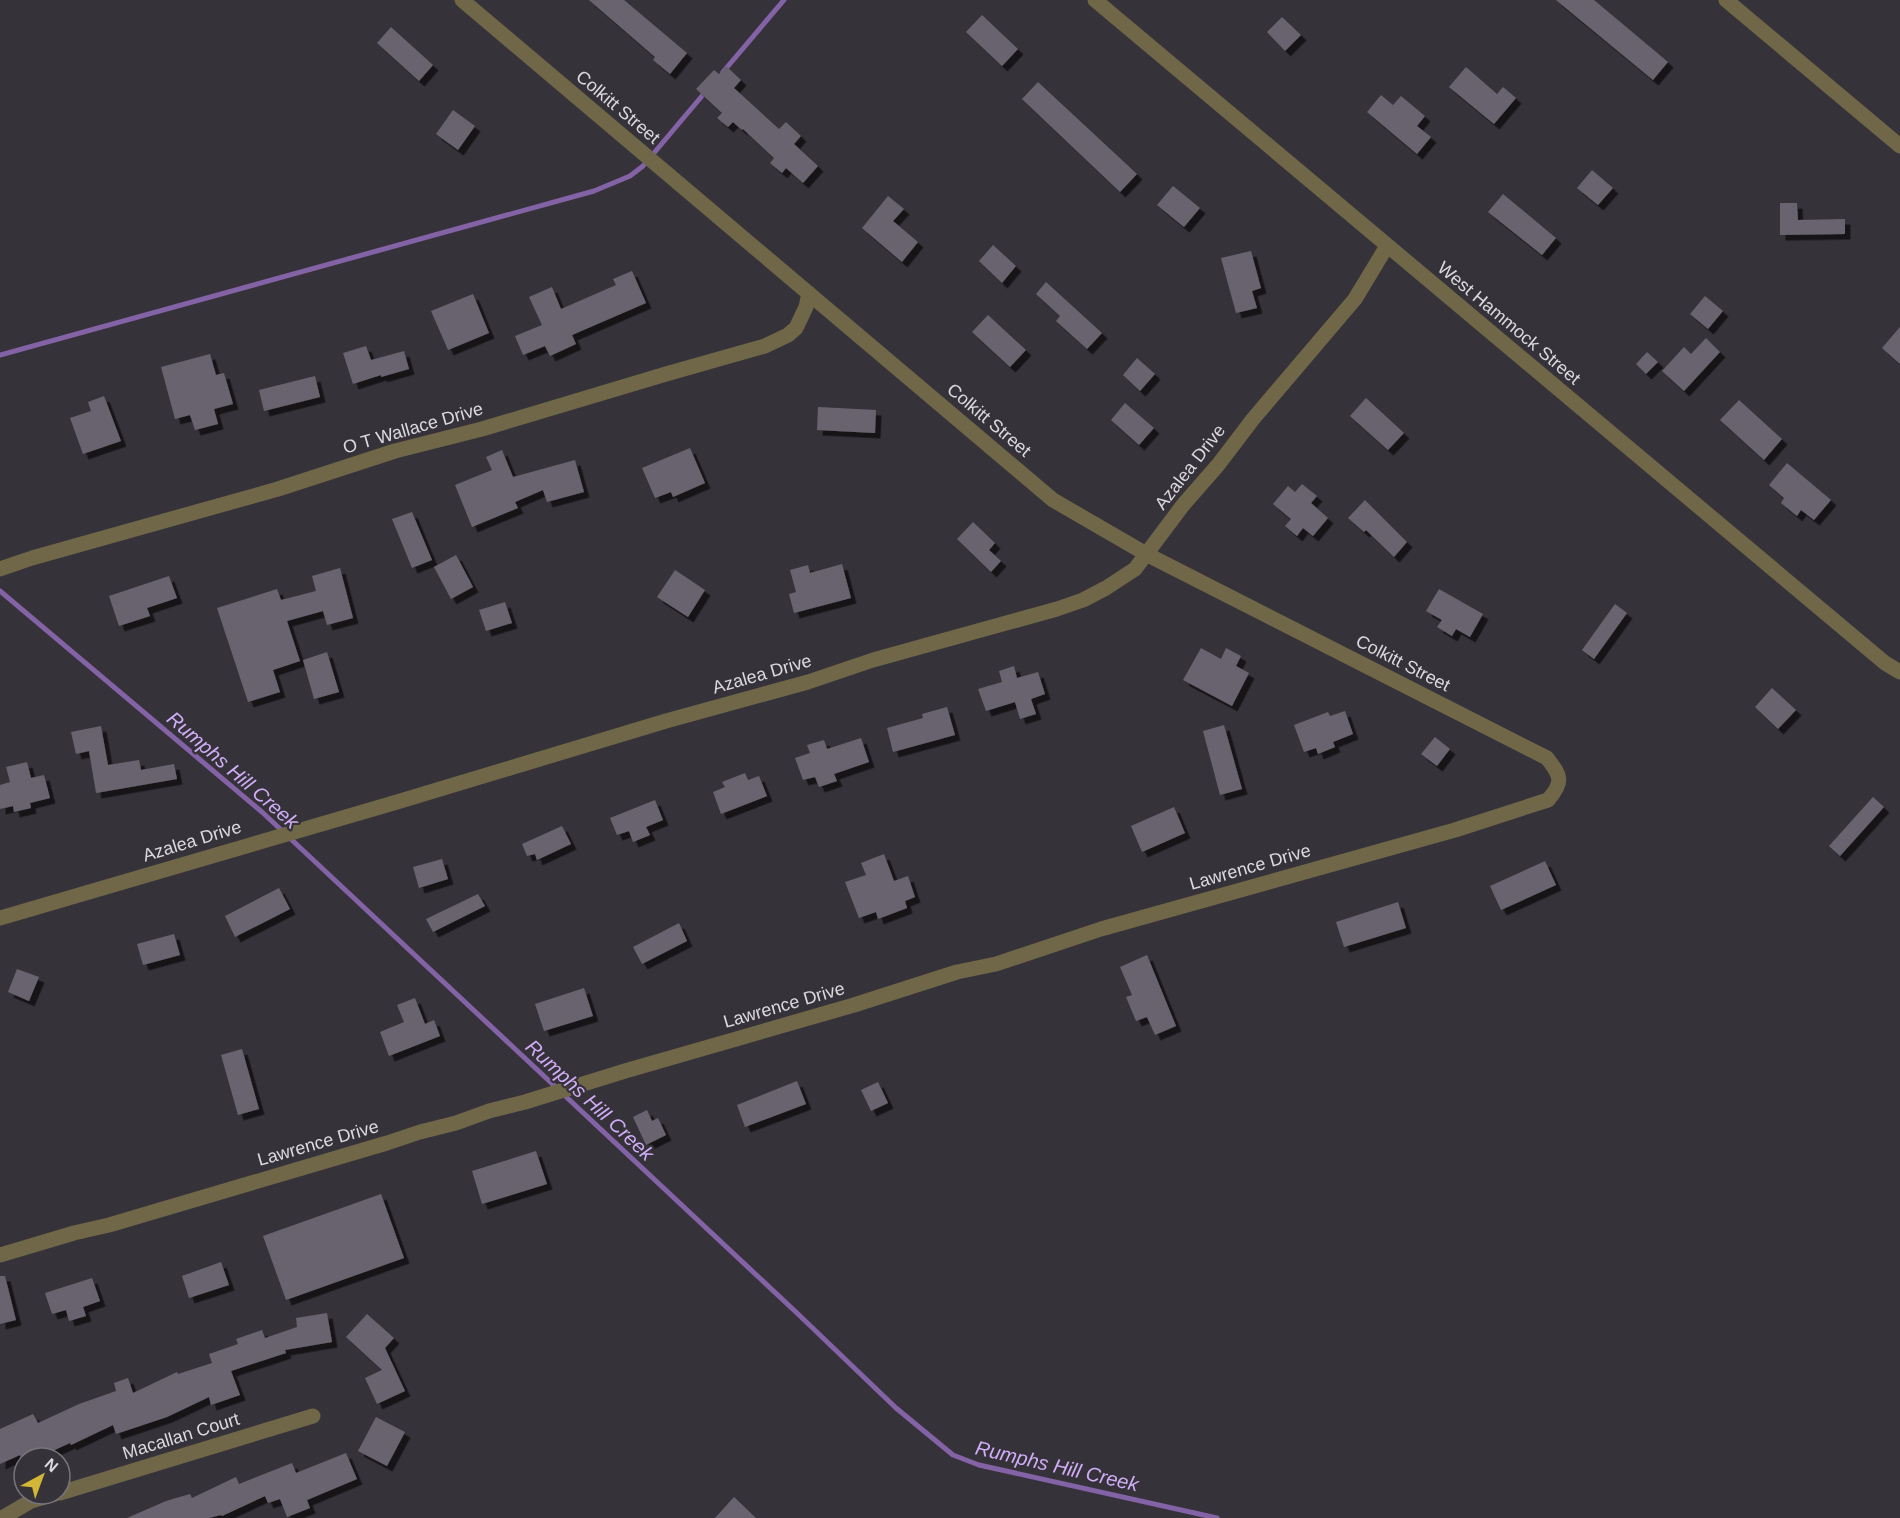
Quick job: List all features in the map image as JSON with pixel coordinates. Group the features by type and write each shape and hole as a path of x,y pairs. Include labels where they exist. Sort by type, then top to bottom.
{"street":[{"name":"Colkitt Street","path":"462,0 1053,500 1148,555 1547,758 1558,771"},
{"name":"West Hammock Street","path":"1095,0 1885,663 1900,672"},
{"path":"1726,0 1900,146"},
{"name":"Azalea Drive","path":"0,918 398,802 666,720 808,682 873,660 1083,600 1127,575 1148,555 1184,505 1253,419 1355,299 1387,246"},
{"name":"O T Wallace Drive","path":"0,569 278,489 395,451 482,429 765,346 796,328 806,308 809,293"},
{"name":"Lawrence Drive","path":"0,1255 456,1123 489,1111 854,1005 957,972 996,964 1101,929 1455,830 1548,800 1559,781 1558,771"},
{"name":"Macallan Court","path":"72,1488 313,1416"},
{"path":"2,1518 22,1506"}],"building":[{"path":"589,0 624,0 687,53 670,74 653,60 655,57"},
{"path":"1556,0 1594,0 1668,62 1653,80"},
{"path":"982,15 1018,49 1002,66 966,32"},
{"path":"1282,17 1301,35 1285,51 1267,32"},
{"path":"391,27 433,65 419,81 377,43"},
{"path":"726,66 741,80 734,88 779,129 786,122 801,136 794,144 818,166 803,183 786,168 782,173 770,163 774,158 743,129 733,122 728,127 717,118 722,113 696,89 714,70 719,74"},
{"path":"1466,67 1497,94 1503,87 1516,98 1494,124 1449,87"},
{"path":"1038,82 1137,174 1120,192 1022,99"},
{"path":"1381,95 1393,105 1401,96 1425,116 1417,126 1431,137 1417,154 1367,112"},
{"path":"453,110 475,126 458,150 436,134"},
{"path":"1592,170 1613,188 1598,205 1577,188"},
{"path":"1173,186 1200,208 1184,227 1157,205"},
{"path":"1503,194 1556,238 1542,255 1488,212"},
{"path":"888,196 904,209 893,221 918,242 902,262 862,228"},
{"path":"1780,203 1797,203 1798,220 1845,219 1845,234 1780,235"},
{"path":"993,245 1016,266 1002,283 979,261"},
{"path":"1251,251 1261,288 1252,291 1257,308 1236,313 1221,258"},
{"path":"632,271 646,303 572,335 576,344 550,356 545,346 523,355 515,336 542,325 529,297 552,287 561,309 616,285 613,279"},
{"path":"1046,282 1102,333 1087,349 1056,321 1060,316 1036,294"},
{"path":"473,294 489,333 448,350 431,311"},
{"path":"1705,296 1723,311 1708,329 1690,314"},
{"path":"988,315 1026,350 1010,367 972,332"},
{"path":"1900,327 1900,364 1882,348"},
{"path":"1706,338 1720,352 1684,391 1662,371 1684,347 1691,354"},
{"path":"366,346 371,360 404,351 409,369 353,384 343,353"},
{"path":"1647,352 1658,362 1646,374 1636,364"},
{"path":"210,354 216,375 224,373 233,404 214,409 218,424 195,430 190,415 175,419 161,367"},
{"path":"1137,358 1155,374 1140,391 1123,375"},
{"path":"315,376 320,397 264,411 259,390"},
{"path":"104,396 121,441 83,454 70,418 91,411 88,402"},
{"path":"1366,398 1404,433 1388,450 1350,416"},
{"path":"1739,400 1782,439 1764,460 1720,420"},
{"path":"1125,403 1154,428 1139,445 1111,420"},
{"path":"818,407 876,410 875,433 817,430"},
{"path":"690,448 705,483 673,497 671,492 655,498 642,468"},
{"path":"502,450 513,477 575,460 584,492 547,502 543,490 515,502 518,508 472,527 455,485 492,470 486,457"},
{"path":"1787,463 1831,500 1814,520 1801,510 1797,516 1781,503 1784,498 1769,485"},
{"path":"1302,484 1317,496 1311,503 1328,518 1313,536 1303,528 1297,536 1285,526 1291,519 1273,504 1288,486 1295,492"},
{"path":"1365,500 1407,542 1394,557 1366,530 1364,532 1348,518"},
{"path":"412,512 432,560 412,568 392,519"},
{"path":"973,522 995,543 989,550 1001,561 991,572 957,539"},
{"path":"456,555 473,587 451,599 434,567"},
{"path":"842,564 851,598 794,613 789,594 796,592 790,570 808,565 810,573"},
{"path":"340,568 353,618 327,625 323,611 287,621 300,661 273,670 280,692 248,702 217,608 277,589 281,600 316,591 312,576"},
{"path":"675,570 705,590 688,617 657,597"},
{"path":"169,576 177,598 147,608 150,616 119,626 109,596"},
{"path":"1439,589 1483,614 1470,637 1456,629 1452,636 1437,627 1442,620 1426,611"},
{"path":"505,602 512,623 486,631 479,610"},
{"path":"1615,604 1627,613 1594,659 1582,650"},
{"path":"1201,648 1221,659 1226,648 1241,656 1236,666 1249,673 1232,706 1183,680"},
{"path":"327,652 339,692 314,699 303,660"},
{"path":"1014,666 1017,678 1038,672 1045,694 1031,699 1036,714 1020,719 1015,702 986,711 978,689 1002,682 999,671"},
{"path":"1772,688 1796,710 1778,729 1755,707"},
{"path":"947,707 955,735 893,752 887,728 923,718 922,714"},
{"path":"1345,711 1353,734 1333,742 1335,747 1318,754 1316,748 1304,752 1294,725 1328,712 1330,716"},
{"path":"1224,725 1242,789 1220,795 1203,731"},
{"path":"101,726 108,765 139,760 141,770 174,764 177,779 96,793 89,751 76,754 71,732"},
{"path":"1435,737 1450,749 1437,766 1421,754"},
{"path":"861,738 869,762 834,774 837,781 819,787 815,777 803,780 795,758 810,753 807,745 824,740 827,749"},
{"path":"27,762 31,778 44,775 50,798 30,803 31,808 14,812 13,806 0,809 0,785 10,782 6,767"},
{"path":"745,773 748,780 759,776 767,796 721,814 713,792 725,787 722,782"},
{"path":"1873,797 1884,807 1840,856 1829,846"},
{"path":"655,800 663,820 646,827 650,835 633,842 629,831 617,835 610,818"},
{"path":"1174,807 1185,833 1142,852 1131,826"},
{"path":"562,826 571,844 537,860 535,854 527,856 522,844"},
{"path":"884,854 894,881 908,876 915,897 905,901 907,908 878,919 876,912 859,918 845,882 866,875 861,863"},
{"path":"442,859 448,879 419,888 413,867"},
{"path":"1545,861 1556,885 1501,910 1490,886"},
{"path":"279,888 290,909 235,937 225,916"},
{"path":"478,894 485,906 433,932 426,919"},
{"path":"1398,902 1406,928 1344,947 1336,922"},
{"path":"679,923 687,941 642,964 633,947"},
{"path":"174,934 180,955 143,965 137,944"},
{"path":"1147,955 1176,1026 1155,1035 1147,1017 1136,1021 1126,997 1132,995 1120,967"},
{"path":"17,969 39,977 29,1001 8,992"},
{"path":"584,988 593,1016 544,1031 535,1004"},
{"path":"415,998 425,1024 434,1020 440,1036 389,1056 380,1032 404,1022 397,1005"},
{"path":"242,1049 259,1109 238,1115 221,1055"},
{"path":"797,1081 806,1104 745,1127 737,1105"},
{"path":"878,1082 888,1103 871,1111 861,1090"},
{"path":"647,1110 652,1121 658,1118 666,1135 646,1145 633,1117"},
{"path":"536,1151 547,1184 482,1204 472,1171"},
{"path":"381,1194 404,1258 286,1300 263,1236"},
{"path":"221,1262 229,1285 189,1298 182,1276"},
{"path":"0,1276 5,1276 16,1320 0,1324"},
{"path":"92,1278 100,1301 83,1307 86,1316 69,1321 66,1310 52,1314 45,1293"},
{"path":"327,1313 332,1342 285,1350 286,1353 231,1371 240,1395 211,1405 209,1397 167,1417 116,1434 113,1425 71,1445 70,1443 63,1446 12,1446 12,1459 0,1464 0,1429 33,1414 38,1423 79,1404 116,1391 114,1383 128,1378 133,1393 177,1372 178,1374 212,1363 209,1354 238,1344 236,1339 262,1330 265,1338 297,1327 296,1318"},
{"path":"367,1314 394,1338 385,1348 405,1391 377,1404 365,1378 382,1370 346,1337"},
{"path":"376,1417 405,1432 387,1466 358,1451"},
{"path":"346,1453 357,1479 307,1500 310,1508 287,1517 280,1499 268,1503 265,1496 222,1516 127,1518 166,1501 190,1494 192,1498 236,1477 239,1484 292,1463 296,1473"},
{"path":"734,1497 756,1518 715,1518"}],"waterway":[{"path":"723,72 784,0"},
{"path":"0,355 594,191 630,176 643,166 707,90"},
{"name":"Rumphs Hill Creek","path":"0,591 262,812 896,1408 953,1455 979,1465 1217,1518"}]}
